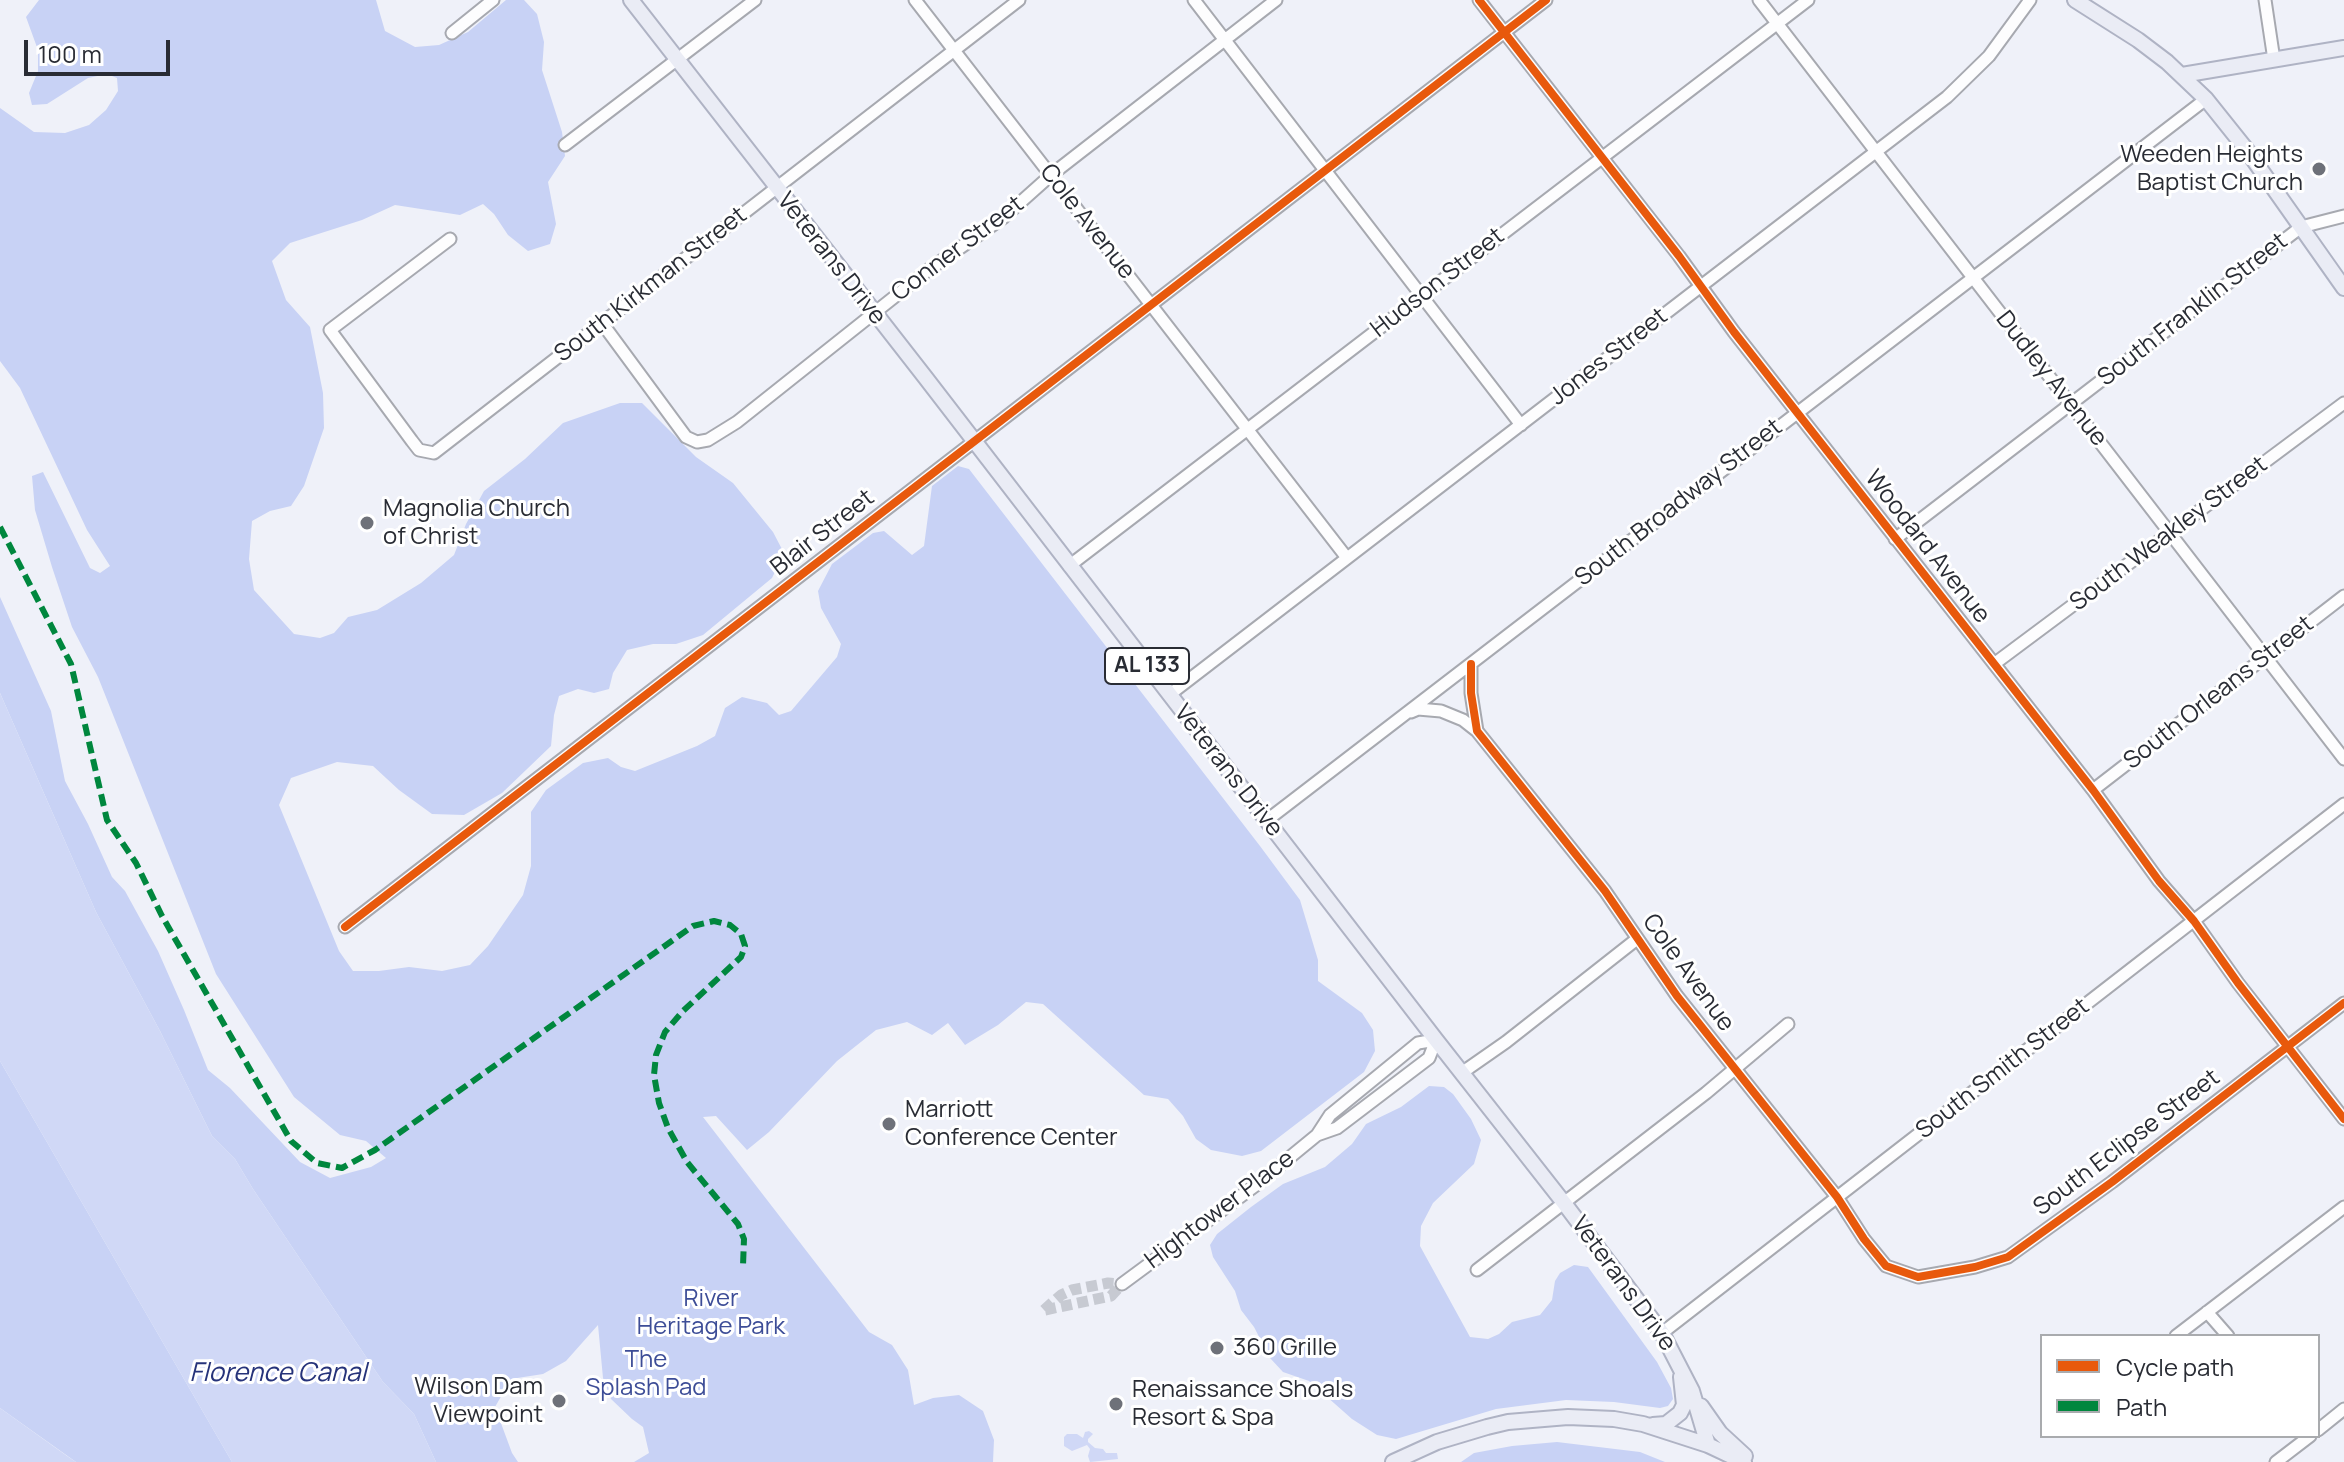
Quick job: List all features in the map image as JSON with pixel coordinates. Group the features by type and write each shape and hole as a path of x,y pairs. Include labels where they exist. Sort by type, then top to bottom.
{"main road":[{"name":"Veterans Drive","path":"631,0 1662,1333 1692,1391 1708,1445"},
{"path":"2075,0 2138,40 2206,99 2246,149 2344,288"},
{"path":"2182,75 2344,48"},
{"path":"1643,1424 1666,1424 1680,1413 1684,1405 1680,1365"},
{"path":"1692,1391 1720,1433 1751,1462"},
{"path":"1393,1462 1437,1442 1508,1422 1568,1417 1643,1424 1708,1445 1744,1462"}],"street":[{"path":"452,33 493,0"},
{"path":"565,145 755,0"},
{"name":"Cole Avenue","path":"915,0 1347,558"},
{"name":"South Kirkman Street","path":"450,239 330,330 419,450 434,453 1019,0"},
{"path":"1194,0 1521,425"},
{"name":"Conner Street","path":"602,323 686,437 697,442 708,440 737,422 927,271 1004,217 1051,175 1276,0"},
{"name":"Woodard Avenue","path":"1479,0 2093,790 2159,881 2194,921 2344,1119"},
{"name":"Blair Street","path":"345,927 1546,0"},
{"name":"Dudley Avenue","path":"1759,0 2344,759"},
{"name":"Hudson Street","path":"1069,566 1808,0"},
{"name":"Jones Street","path":"1169,695 1947,97 1989,56 2030,0"},
{"path":"2265,0 2274,60"},
{"name":"South Broadway Street","path":"1266,821 2206,99"},
{"path":"2301,227 2344,216"},
{"name":"South Franklin Street","path":"1895,539 2301,227"},
{"name":"South Weakley Street","path":"1994,664 2344,403"},
{"name":"South Orleans Street","path":"2093,790 2344,596"},
{"path":"1471,664 1471,693 1477,731"},
{"name":"Cole Avenue","path":"1403,715 1418,709 1441,711 1463,720 1477,731 1605,891 1677,996 1837,1197 1864,1239 1886,1266 1918,1277"},
{"name":"South Smith Street","path":"1662,1333 2344,804"},
{"path":"1463,1072 1637,939"},
{"name":"South Eclipse Street","path":"1918,1277 1964,1270 2008,1257 2112,1182 2344,1003"},
{"path":"1477,1270 1736,1070 1788,1024"},
{"name":"Hightower Place","path":"1122,1284 1256,1185 1317,1135 1330,1115 1418,1043 1436,1040"},
{"name":"Hightower Place","path":"1317,1135 1337,1128 1429,1058 1436,1040"},
{"path":"2179,1334 2344,1207"},
{"path":"2207,1312 2226,1334"},
{"path":"2320,1428 2344,1409"},
{"path":"2276,1462 2307,1438"}],"green space":[{"path":"39,0 376,0 385,31 415,47 439,45 468,32 506,0 524,0 537,14 544,42 542,70 562,132 565,156 548,182 556,224 550,244 528,251 508,235 483,204 460,215 395,205 362,220 290,243 272,261 286,300 310,327 323,393 324,428 304,486 291,506 270,511 252,521 249,559 254,590 294,634 320,638 334,633 348,617 377,610 421,583 454,555 484,491 525,459 563,423 620,403 642,403 696,457 733,483 773,532 784,553 772,578 703,635 676,644 653,644 627,650 613,673 609,689 594,693 578,689 559,696 551,746 502,793 464,815 432,814 373,766 337,762 291,778 279,805 339,951 353,971 409,967 442,971 470,965 488,946 523,895 531,866 531,812 546,790 583,763 608,758 621,767 635,771 697,746 715,736 725,708 742,697 767,703 779,715 791,711 837,657 841,644 821,608 818,591 832,564 873,533 884,531 912,555 924,546 932,486 958,466 969,469 1300,900 1318,960 1318,981 1362,1013 1373,1030 1375,1051 1364,1072 1261,1151 1242,1156 1211,1150 1196,1139 1183,1116 1168,1099 1144,1095 1043,1004 1026,1002 998,1025 965,1045 948,1023 932,1035 907,1022 876,1030 837,1061 769,1132 747,1150 716,1116 703,1117 869,1332 892,1345 908,1370 914,1405 933,1398 959,1395 983,1411 994,1440 993,1462 634,1462 649,1453 643,1427 611,1399 603,1378 598,1325 566,1361 543,1374 511,1379 495,1407 518,1462 436,1462 414,1414 383,1382 235,1159 212,1136 96,912 0,693 0,597 51,711 65,781 112,877 125,891 158,951 208,1070 230,1088 300,1162 330,1178 371,1167 386,1158 366,1141 340,1135 294,1097 216,974 98,677 72,627 52,567 35,510 32,476 43,472 90,568 100,573 110,566 87,530 20,388 0,361 0,108 34,132 65,133 89,125 106,110 118,91 117,78 107,74 88,78 47,104 32,105 29,93 38,71 38,50 26,17"},
{"path":"0,1061 232,1462 76,1462 0,1408"},
{"path":"1429,1086 1444,1087 1453,1094 1481,1140 1474,1164 1433,1203 1421,1226 1420,1246 1470,1337 1488,1339 1512,1322 1540,1315 1552,1300 1555,1281 1560,1273 1574,1265 1588,1267 1657,1362 1671,1388 1673,1399 1668,1406 1660,1408 1566,1400 1496,1409 1396,1439 1377,1435 1352,1419 1309,1381 1283,1372 1270,1358 1241,1310 1235,1291 1213,1257 1210,1245 1217,1234 1251,1207 1283,1184 1325,1167 1352,1144 1366,1124 1401,1107"},
{"path":"1557,1442 1640,1452 1665,1462 1461,1462 1474,1453"}],"water":[{"name":"Florence Canal","path":"0,693 96,912 212,1136 235,1159 383,1382 414,1414 436,1462 232,1462 0,1061"},
{"path":"0,1408 67,1456 76,1462 0,1462"},
{"path":"1089,1431 1093,1434 1088,1442 1106,1453 1117,1453 1118,1459 1090,1462 1087,1445 1072,1451 1064,1446 1067,1434 1077,1434 1083,1438"}],"tunnel":[{"path":"1044,1310 1072,1290 1108,1283 1122,1284"},
{"path":"1045,1310 1111,1296 1122,1284"}],"marked path":[{"path":"0,527 71,664 107,820 136,863 162,916 291,1141 317,1163 342,1168 375,1150 693,926 714,921 730,925 741,934 745,946 741,957 665,1032 656,1055 654,1075 668,1128 687,1162 738,1224 744,1239 743,1266"}],"cycle path":[{"path":"1479,0 2093,790 2159,881 2194,921 2344,1119"},
{"path":"345,927 1546,0"},
{"path":"1471,664 1471,693 1477,731 1605,891 1677,996 1837,1197 1886,1266 1918,1277 1975,1267 2008,1257 2112,1182 2344,1003"}],"place":[{"name":"Weeden Heights Baptist Church","path":"2319,169"},
{"name":"Magnolia Church of Christ","path":"367,523"},
{"name":"Marriott Conference Center","path":"889,1124"},
{"name":"360 Grille","path":"1217,1348"},
{"name":"Wilson Dam Viewpoint","path":"559,1401"},
{"name":"Renaissance Shoals Resort & Spa","path":"1116,1404"}],"park label":[{"name":"River Heritage Park","path":"711,1313"},
{"name":"The Splash Pad","path":"646,1374"}]}
